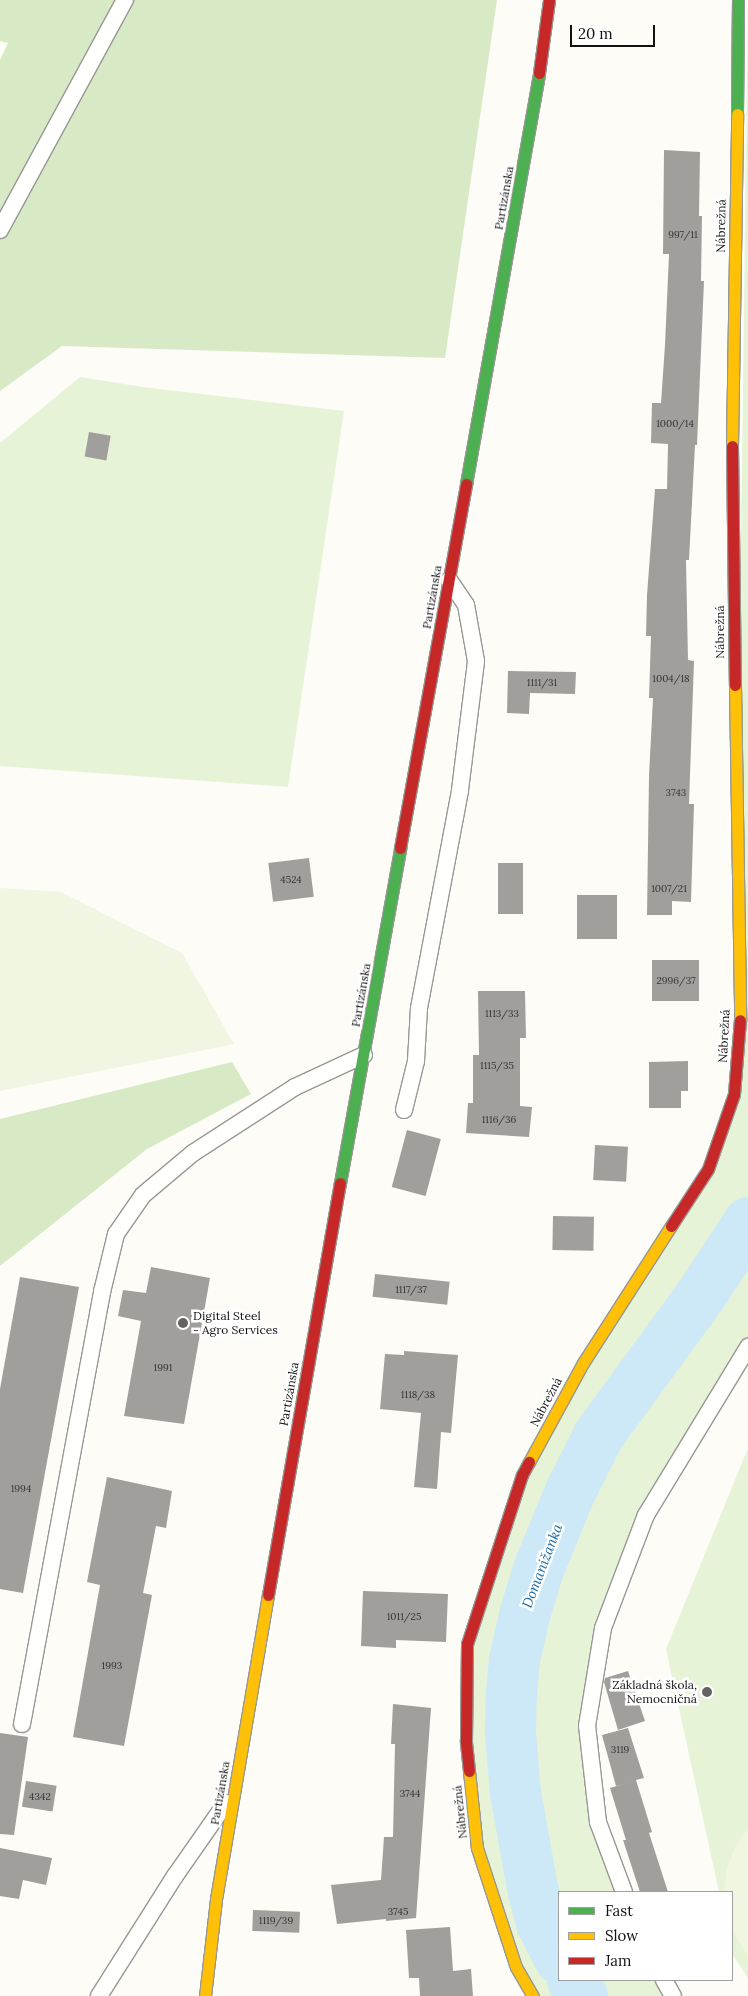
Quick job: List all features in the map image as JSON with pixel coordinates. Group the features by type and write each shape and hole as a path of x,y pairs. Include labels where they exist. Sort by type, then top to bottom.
{"street":[{"name":"Partizánska","path":"204,1996 234,1793 533,116 549,0"},
{"name":"Nábrežná","path":"533,1996 516,1967 477,1848 466,1740 467,1644 522,1475 583,1363 708,1169 734,1094 740,1029 732,466 738,0"}],"lane":[{"path":"0,230 125,0"},
{"path":"404,1110 416,1061 419,1008 460,790 476,661 466,605 450,580"},
{"path":"22,1724 102,1292 116,1234 143,1195 193,1153 295,1087 364,1056"},
{"path":"624,1891 598,1822 587,1726 603,1628 646,1515 748,1347"},
{"path":"99,1996 175,1876 234,1793"},
{"path":"207,1968 215,1996"},
{"path":"665,1981 673,1996"}],"green space":[{"path":"0,0 497,0 445,358 62,346 0,391 0,60 8,43 0,41"},
{"path":"748,0 748,1347 646,1515 603,1628 587,1726 598,1822 624,1891 558,1891 558,1981 666,1981 675,1996 533,1996 477,1848 467,1644 522,1475 708,1169 734,1094"},
{"path":"80,377 143,387 344,411 288,787 0,766 0,443"},
{"path":"0,888 61,892 182,953 234,1044 0,1091"},
{"path":"232,1062 251,1094 147,1149 0,1266 0,1119"},
{"name":"Základná škola, Nemocničná","path":"748,1448 748,1978 733,1956 733,1891 719,1891 666,1649"},
{"path":"748,1828 748,1957 733,1932 733,1891 724,1891 727,1869 734,1849"}],"building":[{"path":"664,150 700,152 699,216 702,216 701,281 704,281 697,445 695,445 689,560 686,560 688,660 694,661 689,804 694,804 691,902 672,901 672,915 647,915 649,776 653,698 649,698 651,636 646,636 647,595 655,489 667,489 668,444 651,443 652,403 661,403 665,345 669,254 663,254"},
{"path":"89,432 111,436 106,460 85,457"},
{"path":"508,671 576,672 575,694 530,693 529,714 507,713"},
{"path":"309,858 314,897 273,902 268,863"},
{"path":"498,863 523,863 523,914 498,914"},
{"path":"577,895 617,895 617,939 577,939"},
{"path":"652,960 699,960 699,1001 652,1001"},
{"path":"478,991 525,991 526,1038 520,1038 520,1106 532,1107 529,1137 466,1133 468,1103 473,1103 473,1055 479,1055"},
{"path":"688,1061 688,1091 681,1091 681,1108 649,1108 649,1062"},
{"path":"407,1130 441,1139 426,1196 392,1187"},
{"path":"595,1145 628,1147 626,1182 593,1180"},
{"path":"553,1216 594,1217 593,1251 552,1250"},
{"path":"151,1267 210,1278 184,1424 124,1416 141,1321 118,1316 123,1290 146,1293"},
{"path":"375,1274 450,1282 447,1305 373,1297"},
{"path":"20,1277 79,1287 23,1593 0,1589 0,1389"},
{"path":"404,1351 458,1355 451,1433 441,1432 437,1489 414,1487 421,1413 380,1409 385,1354 404,1355"},
{"path":"107,1477 172,1491 166,1528 156,1526 143,1593 152,1595 124,1746 73,1737 100,1585 87,1582"},
{"path":"363,1591 448,1594 446,1642 396,1640 396,1648 361,1646"},
{"path":"628,1671 645,1721 618,1730 604,1682 605,1678"},
{"path":"393,1704 431,1708 416,1918 337,1924 331,1885 381,1880 384,1837 393,1837 395,1744 391,1744"},
{"path":"628,1728 644,1778 636,1780 652,1832 649,1833 668,1891 640,1891 623,1840 626,1840 610,1788 627,1783 616,1786 602,1735"},
{"path":"0,1733 28,1737 14,1835 0,1834"},
{"path":"26,1781 57,1786 53,1812 22,1807"},
{"path":"0,1848 52,1858 46,1885 23,1880 19,1899 0,1896"},
{"path":"253,1910 300,1912 299,1933 252,1931"},
{"path":"450,1927 453,1971 471,1969 473,1996 420,1996 419,1978 409,1978 406,1930"}],"waterway":[{"name":"Domanižanka","path":"558,1956 541,1923 532,1888 515,1792 510,1733 511,1694 514,1660 524,1615 538,1569 569,1493 598,1435 705,1288 748,1222"},
{"name":"Domanižanka","path":"573,1981 582,1996"}],"traffic: fast":[{"path":"737,114 738,0"},
{"path":"466,484 539,73"},
{"path":"340,1183 400,848"}],"traffic: slow":[{"path":"732,446 737,114"},
{"path":"735,685 740,1020"},
{"path":"529,1462 583,1363 671,1226"},
{"path":"205,1996 216,1899 268,1595"},
{"path":"469,1771 477,1848 516,1967 533,1996"}],"traffic: jam":[{"path":"539,73 549,0"},
{"path":"732,446 735,685"},
{"path":"400,848 466,484"},
{"path":"671,1226 708,1169 734,1094 740,1020"},
{"path":"268,1595 340,1183"},
{"path":"469,1771 466,1740 467,1644 522,1475 529,1462"}],"place":[{"name":"Digital Steel - Agro Services","path":"183,1323"},
{"name":"Základná škola, Nemocničná","path":"707,1692"}]}
